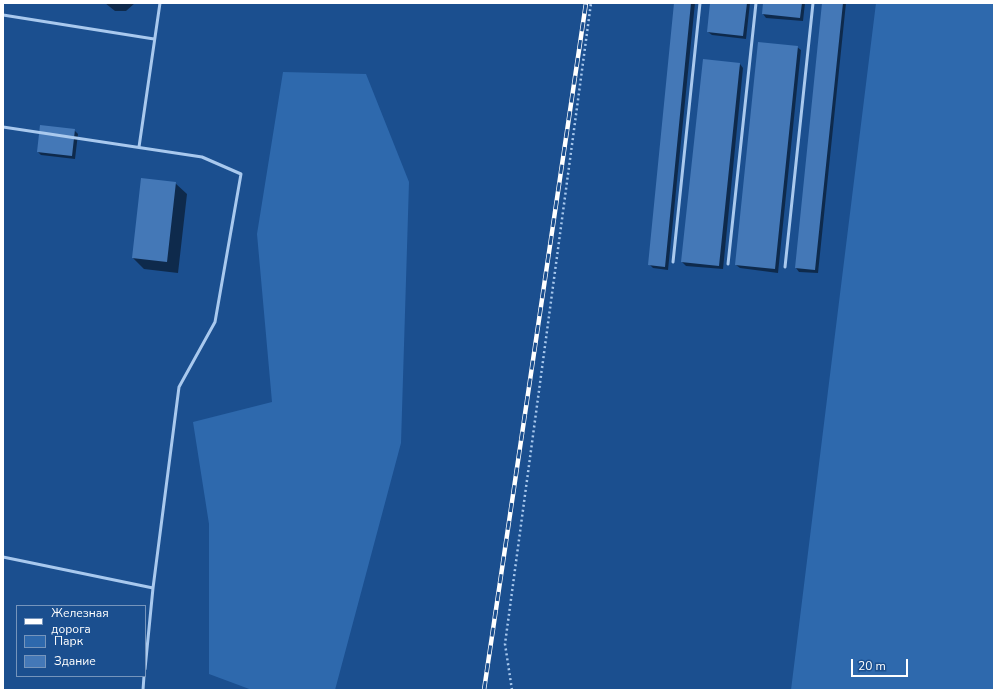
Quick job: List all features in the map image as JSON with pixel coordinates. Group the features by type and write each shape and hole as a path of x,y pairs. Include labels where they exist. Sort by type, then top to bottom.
{"lane":[{"path":"139,147 160,3"},
{"path":"673,262 700,3"},
{"path":"728,264 756,3"},
{"path":"785,267 813,3"},
{"path":"3,16 154,39"},
{"path":"3,127 202,157 241,174 215,322 179,387 153,588 146,659"},
{"path":"3,557 153,588"},
{"path":"143,690 144,677"}],"path":[{"path":"512,690 506,644 591,3"}],"green space":[{"path":"876,3 994,3 994,690 791,690"},
{"path":"283,72 366,74 409,182 401,443 335,690 252,690 209,674 209,524 193,422 272,402 257,234"}],"building":[{"path":"674,3 691,3 665,267 648,265"},
{"path":"710,3 747,3 743,36 707,32"},
{"path":"763,3 802,3 800,18 762,14"},
{"path":"822,3 843,3 815,270 795,268"},
{"path":"758,42 798,46 775,269 735,265"},
{"path":"703,59 740,63 719,266 681,262"},
{"path":"40,125 75,129 72,156 37,152"},
{"path":"141,178 176,182 167,262 132,258"}],"railway":[{"path":"484,690 586,3"}]}
